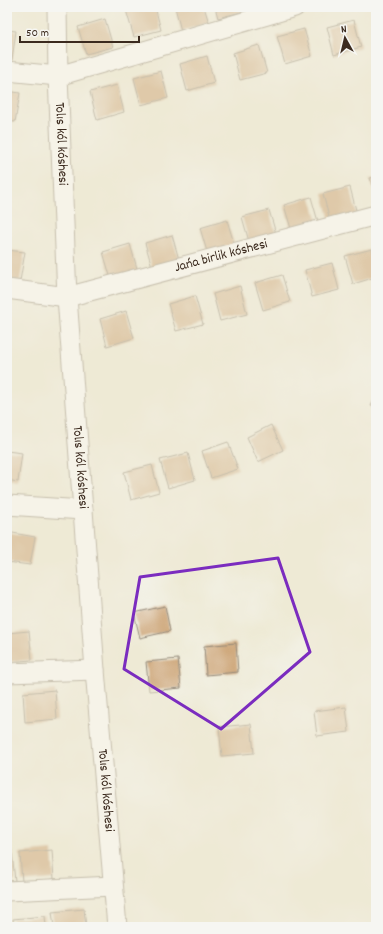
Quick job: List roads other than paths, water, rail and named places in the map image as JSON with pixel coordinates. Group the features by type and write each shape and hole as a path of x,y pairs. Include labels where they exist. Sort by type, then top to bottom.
{"street":[{"name":"Tolıs kól kóshesi","path":"57,7 58,76 67,296 82,510 117,927"},
{"path":"7,71 58,76 295,7"},
{"name":"Jańa birlik kóshesi","path":"67,296 376,215"},
{"path":"7,289 67,296"},
{"path":"7,505 82,510"},
{"path":"7,673 95,670"},
{"path":"7,891 114,886"}]}
